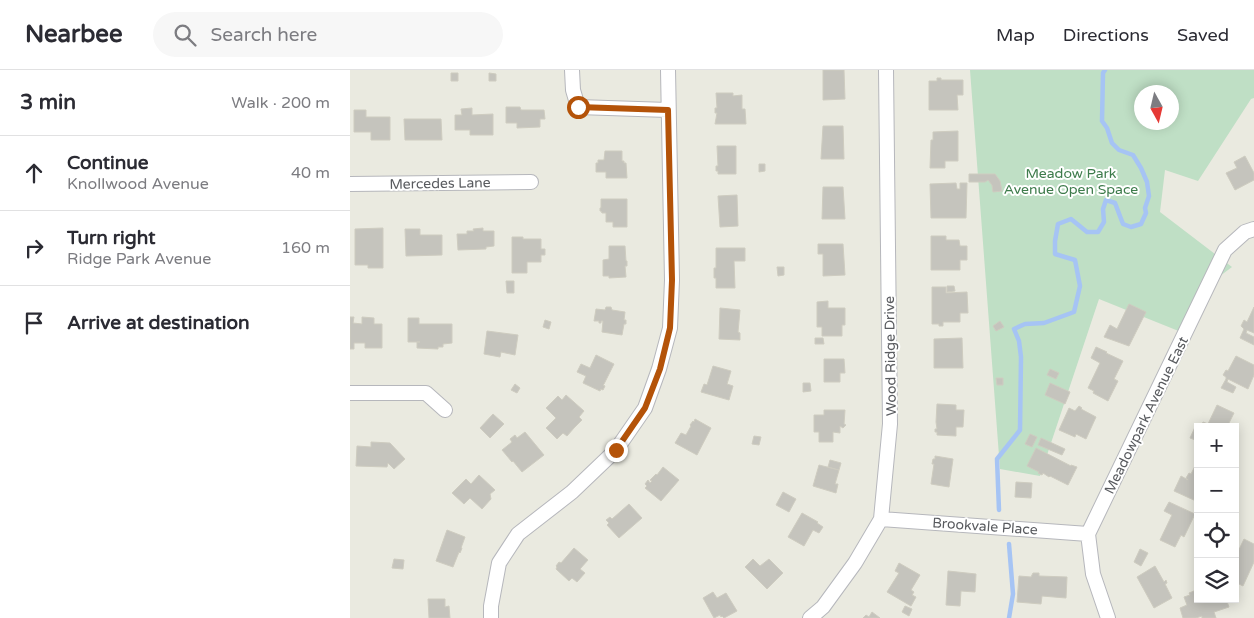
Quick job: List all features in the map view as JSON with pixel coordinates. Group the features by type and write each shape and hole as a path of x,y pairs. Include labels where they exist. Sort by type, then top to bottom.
{"street":[{"path":"572,70 572,90 578,107 668,110"},
{"path":"491,618 490,606 499,563 518,534 572,492 616,450 645,408 660,369 670,328 672,280 668,70"},
{"name":"Wood Ridge Drive","path":"810,618 824,606 845,578 881,518 890,424 886,70"},
{"name":"Mercedes Lane","path":"350,184 531,182"},
{"name":"Meadowpark Avenue East","path":"1088,534 1225,250 1245,232 1254,229"},
{"path":"350,392 426,393 444,410"},
{"name":"Brookvale Place","path":"881,518 1088,534"},
{"path":"1088,534 1094,574 1108,618"}],"green space":[{"name":"Meadow Park Avenue Open Space","path":"970,70 1254,70 1254,98 1251,99 1198,181 1165,170 1160,212 1232,267 1216,279 1186,334 1099,299 1040,476 1000,469"}],"building":[{"path":"823,70 844,70 845,99 823,100"},
{"path":"451,73 458,73 458,81 451,81"},
{"path":"489,73 496,74 496,81 489,81"},
{"path":"937,78 941,78 941,80 963,80 963,95 957,95 958,110 929,110 929,81 937,81"},
{"path":"716,93 733,93 733,96 742,95 742,109 745,109 746,124 715,124 717,113 715,113 715,108 717,108"},
{"path":"506,107 520,107 521,110 544,110 545,119 540,119 540,127 517,128 517,123 506,123"},
{"path":"472,108 472,115 493,114 493,135 470,135 470,130 455,130 455,115 462,115 461,109"},
{"path":"354,110 366,110 366,117 390,117 390,140 371,140 371,132 354,132"},
{"path":"404,119 441,119 442,140 405,140"},
{"path":"823,126 843,126 844,159 821,159"},
{"path":"958,131 958,161 945,161 945,168 930,168 933,132"},
{"path":"717,146 736,146 736,174 718,174 718,171 716,171 716,166 718,166"},
{"path":"605,151 622,151 622,161 626,163 627,178 606,178 606,172 596,172 596,163 598,163 598,160 604,160"},
{"path":"1245,156 1254,173 1254,180 1235,190 1226,173 1237,168 1234,162"},
{"path":"759,164 765,164 765,171 759,172"},
{"path":"969,174 995,174 1000,181 1002,191 993,192 992,185 988,180 985,182 969,182"},
{"path":"956,183 957,189 960,189 960,183 967,183 966,218 931,218 930,184"},
{"path":"823,187 843,187 845,219 822,219"},
{"path":"737,195 738,226 720,227 718,196"},
{"path":"601,199 627,199 627,227 613,227 613,222 606,222 606,213 600,211"},
{"path":"383,228 383,268 368,268 368,265 355,265 355,229"},
{"path":"483,228 483,231 494,231 494,246 486,247 486,249 458,250 457,234 467,234 467,231"},
{"path":"405,229 420,229 420,235 442,235 442,255 406,256"},
{"path":"931,236 946,236 946,240 959,240 960,246 967,246 967,260 960,260 960,270 931,270"},
{"path":"512,237 541,239 541,249 545,249 545,255 541,255 541,262 527,262 527,273 512,273"},
{"path":"818,244 843,244 845,275 823,276 823,254 818,254"},
{"path":"609,246 625,246 627,261 627,266 625,266 626,277 609,278 609,276 603,276 603,260 609,259"},
{"path":"716,248 745,248 745,261 734,261 735,288 716,288 714,268 716,268"},
{"path":"777,267 784,267 784,275 778,276"},
{"path":"506,281 514,281 514,293 507,293"},
{"path":"947,286 954,286 955,291 947,292"},
{"path":"932,287 946,287 946,293 967,292 968,313 960,313 960,322 943,322 943,326 932,324"},
{"path":"828,301 828,308 845,308 845,325 842,325 842,336 822,336 822,327 817,327 817,302"},
{"path":"1129,304 1146,312 1129,346 1104,337 1110,325 1117,329"},
{"path":"606,307 625,312 624,320 626,320 626,324 624,324 622,335 602,332 603,321 599,323 599,321 594,321 596,309 605,310"},
{"path":"1254,307 1254,333 1247,330 1246,333 1254,337 1254,345 1240,338 1244,329 1241,326 1244,320 1247,322"},
{"path":"720,308 740,310 738,332 740,333 740,340 719,339"},
{"path":"350,317 354,317 353,323 362,324 362,317 374,318 374,324 382,324 382,348 365,348 365,343 354,343 354,349 350,349"},
{"path":"408,318 419,318 419,324 452,324 452,343 443,344 443,347 438,347 438,349 417,348 417,342 408,342"},
{"path":"545,320 551,322 549,329 543,327"},
{"path":"1000,321 1004,327 996,331 993,326"},
{"path":"487,331 518,335 515,355 501,352 500,357 484,354"},
{"path":"815,338 823,338 824,344 815,344"},
{"path":"962,338 963,368 934,368 934,339"},
{"path":"1096,347 1123,361 1114,379 1118,381 1108,401 1088,388 1100,363 1091,358"},
{"path":"596,355 614,364 603,385 605,386 603,390 601,389 600,391 583,383 586,376 577,372 581,364 590,368"},
{"path":"1236,356 1254,365 1254,375 1248,389 1228,379 1227,382 1236,387 1233,393 1221,388 1226,379 1223,375 1226,370 1228,371"},
{"path":"824,359 844,359 845,373 840,373 840,382 824,382"},
{"path":"713,366 731,371 727,384 733,386 729,400 701,392 704,384 707,385"},
{"path":"1050,369 1059,373 1056,379 1047,375"},
{"path":"996,378 1003,378 1003,385 997,385"},
{"path":"803,383 810,383 811,391 803,392"},
{"path":"1050,383 1070,392 1065,404 1045,395"},
{"path":"515,384 520,388 517,393 511,390"},
{"path":"566,395 584,411 579,417 582,420 567,436 563,433 557,439 546,428 556,418 546,408 558,396 562,400"},
{"path":"937,404 956,405 956,410 964,410 963,427 956,427 956,436 937,435 937,432 935,432 935,429 937,429"},
{"path":"1217,405 1234,413 1229,423 1208,423"},
{"path":"1079,406 1096,417 1086,439 1076,434 1075,437 1059,430 1069,408 1075,411"},
{"path":"824,410 845,410 844,424 846,425 843,428 840,426 840,433 833,432 833,442 819,442 819,432 814,432 814,415 824,415"},
{"path":"493,414 504,424 490,438 480,428"},
{"path":"695,419 711,428 697,455 675,443 681,433 686,435"},
{"path":"1194,429 1194,440 1190,438"},
{"path":"525,432 544,455 522,472 502,450 512,442 510,439 515,435 517,438"},
{"path":"1030,434 1037,437 1032,447 1025,444"},
{"path":"754,436 761,437 759,445 752,444"},
{"path":"1041,438 1065,449 1062,455 1038,445"},
{"path":"371,442 390,443 405,459 394,469 388,463 387,467 356,466 357,446 371,447"},
{"path":"1036,448 1071,466 1077,467 1068,485 1043,473 1042,475 1027,466"},
{"path":"935,456 953,459 949,487 931,484 934,464 932,464"},
{"path":"830,460 841,463 839,470 828,467"},
{"path":"819,465 839,470 835,484 838,484 836,493 813,486"},
{"path":"663,467 679,480 661,501 645,488 647,486 645,484 648,480 650,483 652,481 650,480"},
{"path":"1194,468 1194,500 1174,491 1181,476 1188,480 1186,478 1189,473 1191,474"},
{"path":"479,475 495,490 490,494 491,499 482,509 470,498 464,504 452,493 466,479 471,484"},
{"path":"1016,482 1032,483 1031,498 1015,497"},
{"path":"783,492 796,499 789,512 776,505"},
{"path":"1169,502 1194,514 1184,537 1181,535 1175,547 1160,540 1172,515 1164,511"},
{"path":"629,504 642,518 619,538 607,525 609,523 606,520 610,517 612,519"},
{"path":"802,513 823,527 819,533 813,530 804,546 788,537"},
{"path":"447,530 465,537 453,567 436,561"},
{"path":"1244,539 1254,544 1254,562 1243,586 1239,584 1239,550"},
{"path":"574,548 588,560 580,569 585,573 577,582 572,578 569,581 556,569 559,562 561,563"},
{"path":"1140,549 1148,553 1141,566 1134,562"},
{"path":"394,559 404,560 403,569 392,568"},
{"path":"753,559 760,566 769,559 783,573 767,589 745,567"},
{"path":"899,563 920,575 911,590 914,592 912,595 916,597 911,606 887,592 899,573 895,571"},
{"path":"1155,566 1164,582 1166,580 1167,583 1165,584 1172,598 1154,608 1137,577"},
{"path":"948,571 976,574 975,592 961,591 960,606 946,605"},
{"path":"1033,573 1039,573 1039,576 1067,577 1066,598 1042,596 1041,604 1017,602 1019,576 1031,577"},
{"path":"1194,591 1194,603 1228,603 1229,607 1214,612 1216,618 1202,618 1202,616 1183,618 1180,608 1187,605 1184,597 1190,595 1189,593"},
{"path":"713,592 717,598 726,593 737,611 724,618 720,615 714,618 703,598"},
{"path":"428,599 445,599 445,607 449,606 450,618 429,618"},
{"path":"905,606 912,609 909,616 902,612"},
{"path":"872,612 880,618 863,618 866,615 869,617"}],"waterway":[{"path":"999,510 997,459 1020,430 1021,357 1019,341 1014,329 1025,324 1044,323 1074,312 1080,286 1075,260 1055,254 1058,224 1071,219 1087,232 1098,232 1104,222 1103,209 1106,200 1115,203 1123,224 1131,227 1141,224 1146,213 1145,208 1149,196 1147,182 1141,168 1133,155 1119,150 1112,143 1107,128 1102,121 1103,73 1105,70"},
{"path":"1009,544 1013,594 1009,618"}],"route":[{"path":"578,107 668,110 672,280 670,328 660,369 645,408 616,450"}]}
